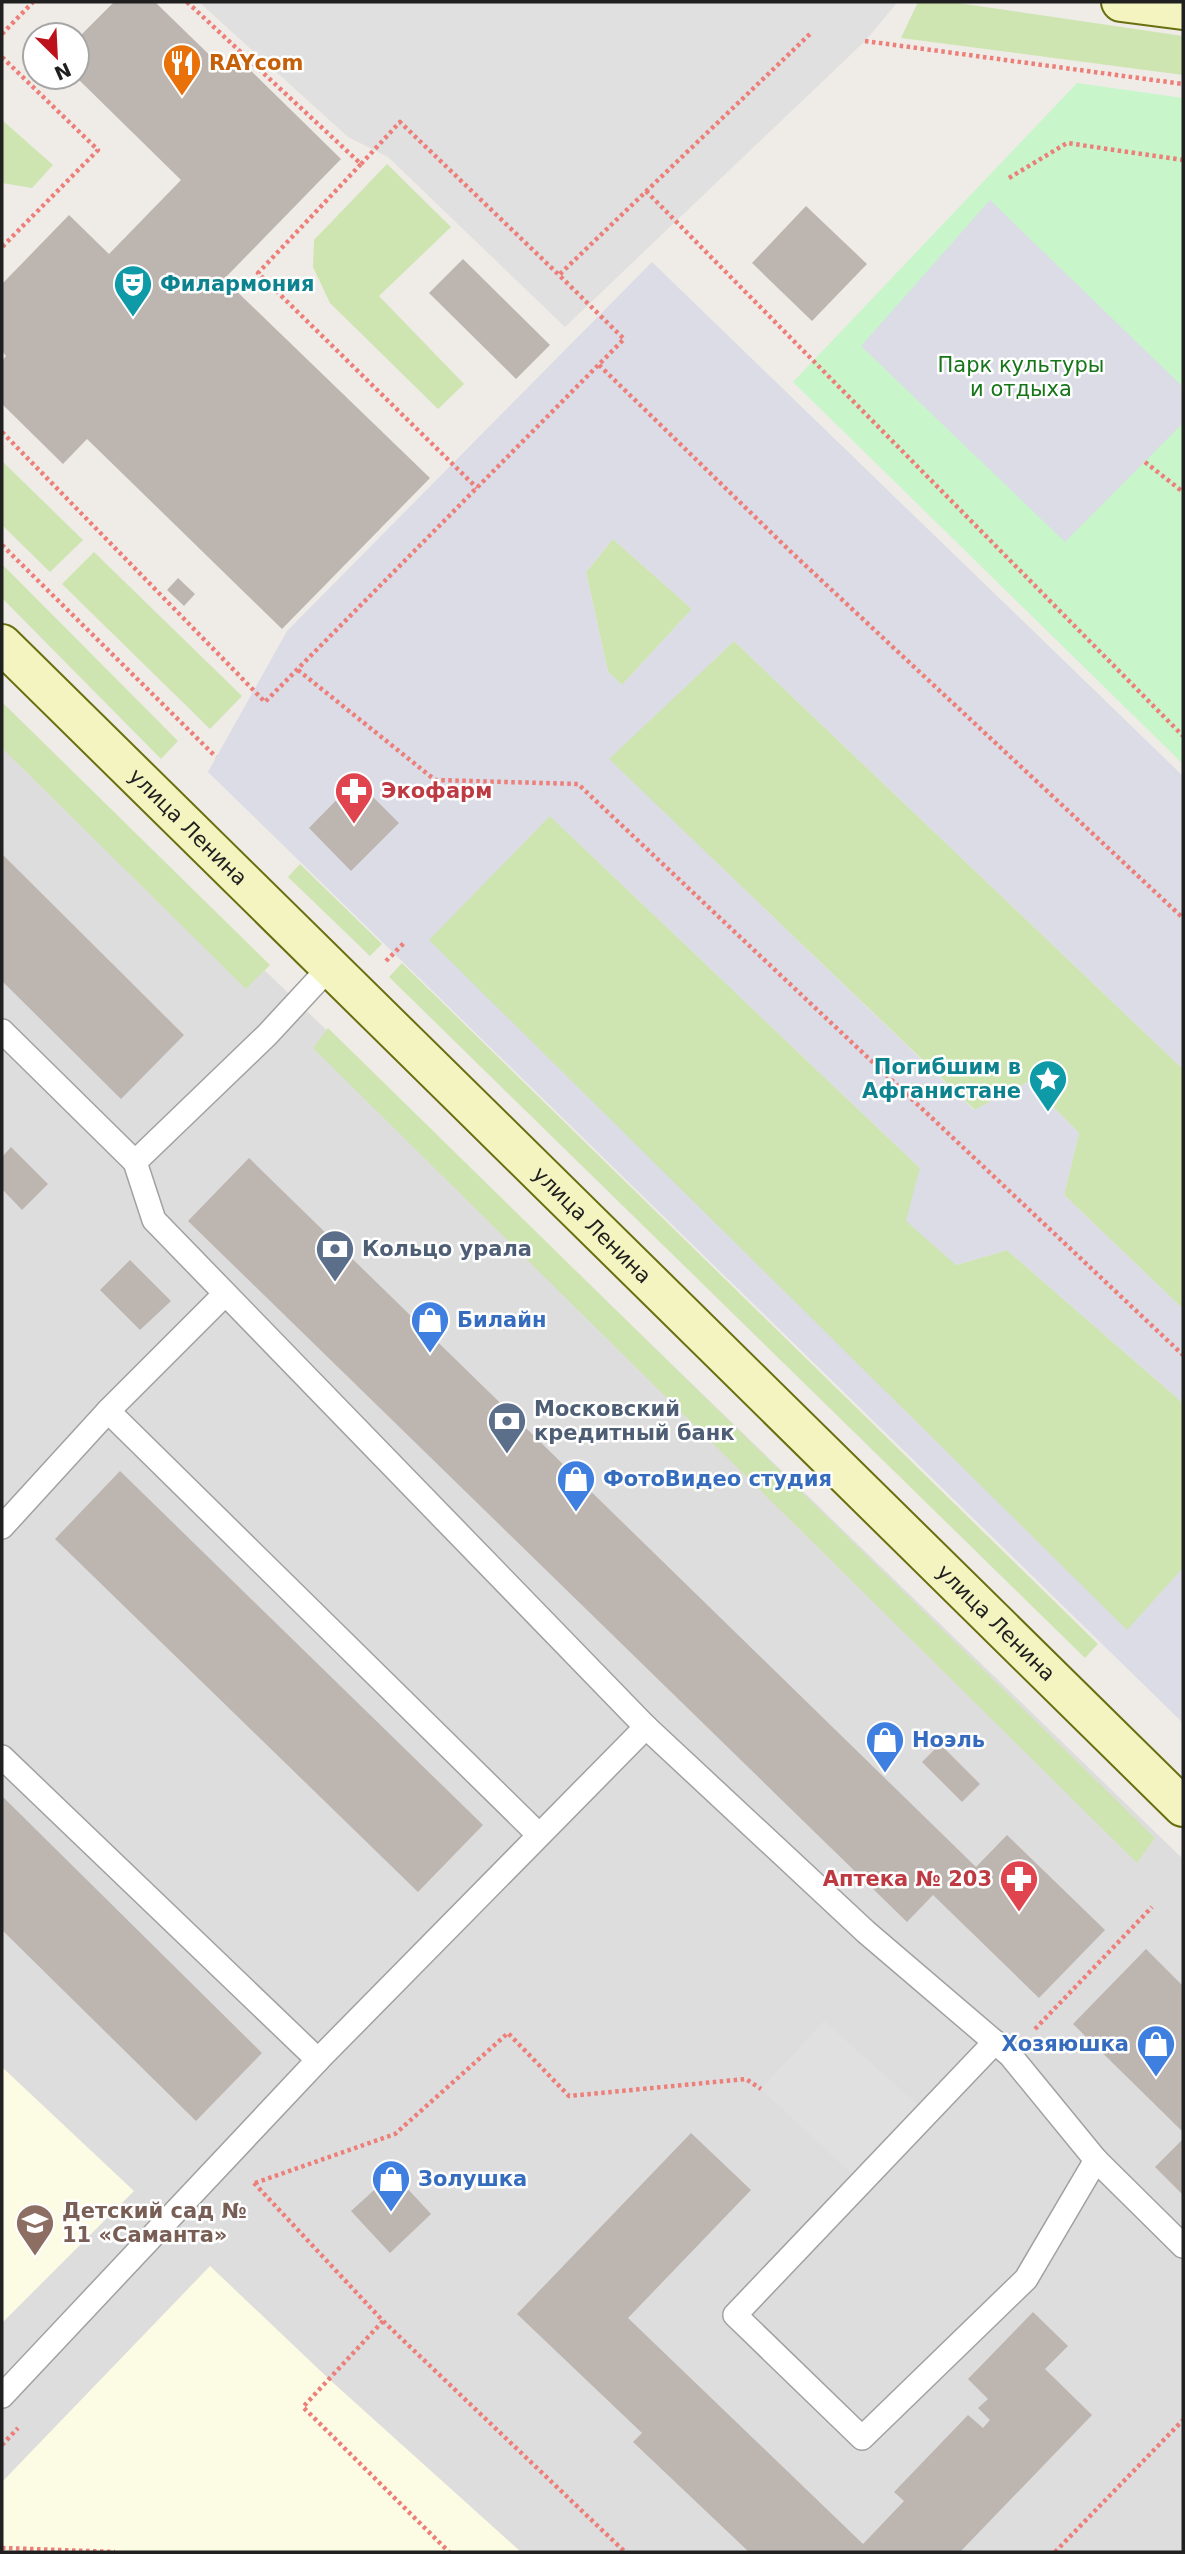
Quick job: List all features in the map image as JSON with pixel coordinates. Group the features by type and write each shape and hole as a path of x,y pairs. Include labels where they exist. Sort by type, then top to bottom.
{"street":[{"path":"1121,2 1183,10"},
{"name":"улица Ленина","path":"2,644 1183,1807"}],"lane":[{"path":"135,1162 267,1035 329,968"},
{"path":"2,1031 135,1162 154,1220 225,1294 646,1727 866,1932 1002,2049 1096,2160 1183,2246"},
{"path":"2,1527 108,1411 225,1294"},
{"path":"108,1411 539,1835"},
{"path":"2,2396 318,2060 646,1727"},
{"path":"2,1756 318,2060"},
{"path":"1002,2049 735,2315 862,2438 1026,2279 1096,2160"}],"path":[{"path":"2,34 33,2"},
{"path":"187,2 360,164"},
{"path":"559,275 812,32"},
{"path":"865,41 1183,84"},
{"path":"2,57 98,150 2,247"},
{"path":"2,432 265,702 298,670 624,339 400,122 258,274 477,488"},
{"path":"1009,178 1067,143 1183,160"},
{"path":"646,191 1183,736"},
{"path":"599,365 790,551 1183,918"},
{"path":"1144,462 1183,492"},
{"path":"2,545 216,757"},
{"path":"298,670 435,780 578,784 1183,1355"},
{"path":"380,968 405,942"},
{"path":"1002,2049 1152,1907"},
{"path":"625,2552 383,2321 254,2183 395,2134 508,2033 569,2096 746,2079 761,2089"},
{"path":"383,2321 303,2407 449,2552"},
{"path":"1055,2552 1183,2420"},
{"path":"2,2548 115,2552"}],"shaded area":[{"path":"199,2 897,3 865,41 565,327 388,157 348,137"},
{"path":"990,200 1183,387 1183,423 1065,542 861,346"},
{"path":"652,262 1183,776 1183,1069 734,641 609,759 974,1110 1028,1082 1079,1133 1064,1195 1183,1309 1183,1403 1007,1250 956,1265 906,1221 920,1168 550,816 429,940 1127,1630 1183,1568 1183,1723 208,772 287,631","holes":["613,539 692,609 622,685 608,672 586,572"]},
{"path":"2,716 1183,1859 1183,2552 2,2552"},
{"path":"824,2021 927,2113 861,2182 761,2089"},
{"name":"Детский сад № 11 «Саманта»","path":"2,2067 134,2191 2,2323"},
{"path":"210,2266 330,2380 521,2552 2,2552 2,2482"}],"green space":[{"path":"918,2 951,2 1183,36 1183,75 901,38"},
{"name":"Парк культуры и отдыха","path":"1077,83 1183,98 1183,764 793,382"},
{"path":"2,120 53,165 32,188 2,183"},
{"path":"387,164 451,227 379,296 464,384 438,409 330,303 313,267 314,240"},
{"path":"2,461 83,540 50,572 2,525"},
{"path":"613,539 692,609 622,685 608,672 586,572"},
{"path":"94,552 242,696 210,729 62,584"},
{"path":"2,564 178,741 161,759 2,598"},
{"path":"734,641 1183,1069 1183,1309 1064,1195 1079,1133 1028,1082 975,1110 608,759"},
{"path":"2,702 270,965 246,989 2,748"},
{"path":"549,815 920,1168 956,1265 1007,1250 1183,1403 1183,1568 1127,1631 428,940"},
{"path":"300,864 382,944 370,956 288,877"},
{"path":"402,963 1098,1644 1085,1658 389,977"},
{"path":"328,1028 1155,1838 1137,1863 313,1048"}],"building":[{"name":"Филармония","path":"114,2 155,2 225,70 237,57 341,159 224,279 430,478 282,629 87,439 63,464 2,404 2,361 6,356 2,351 2,284 69,215 109,254 181,180 90,91 91,25"},
{"path":"806,206 867,264 812,321 752,263"},
{"path":"463,259 550,345 516,379 429,293"},
{"path":"178,578 195,594 184,606 167,590"},
{"name":"Экофарм","path":"356,780 399,823 351,871 309,828"},
{"path":"2,854 184,1035 121,1099 2,981"},
{"path":"11,1147 48,1184 22,1210 2,1189 2,1157"},
{"path":"249,1158 976,1867 1007,1835 1105,1930 1039,1998 933,1895 907,1922 188,1221"},
{"path":"130,1260 171,1301 140,1330 100,1290"},
{"path":"120,1471 483,1825 418,1892 55,1539"},
{"path":"940,1744 980,1784 962,1802 922,1762"},
{"path":"2,1796 262,2053 196,2121 2,1930"},
{"name":"Хозяюшка","path":"1146,1949 1183,1986 1183,2132 1073,2024"},
{"path":"691,2133 751,2190 628,2318 863,2544 904,2501 894,2492 968,2415 983,2428 990,2420 978,2408 988,2399 968,2379 1033,2312 1068,2346 1045,2369 1092,2415 960,2552 749,2552 633,2442 642,2433 517,2314"},
{"path":"1183,2139 1183,2195 1155,2167"},
{"name":"Золушка","path":"393,2173 431,2214 390,2253 351,2211"}],"place":[{"name":"RAYcom","path":"182,97"},
{"name":"Филармония","path":"133,318"},
{"name":"Экофарм","path":"354,825"},
{"name":"Погибшим в Афганистане","path":"1048,1113"},
{"name":"Кольцо урала","path":"335,1283"},
{"name":"Билайн","path":"430,1354"},
{"name":"Московский кредитный банк","path":"507,1455"},
{"name":"ФотоВидео студия","path":"576,1513"},
{"name":"Ноэль","path":"885,1774"},
{"name":"Аптека № 203","path":"1019,1913"},
{"name":"Хозяюшка","path":"1156,2078"},
{"name":"Золушка","path":"391,2213"},
{"name":"Детский сад № 11 «Саманта»","path":"35,2257"}]}
